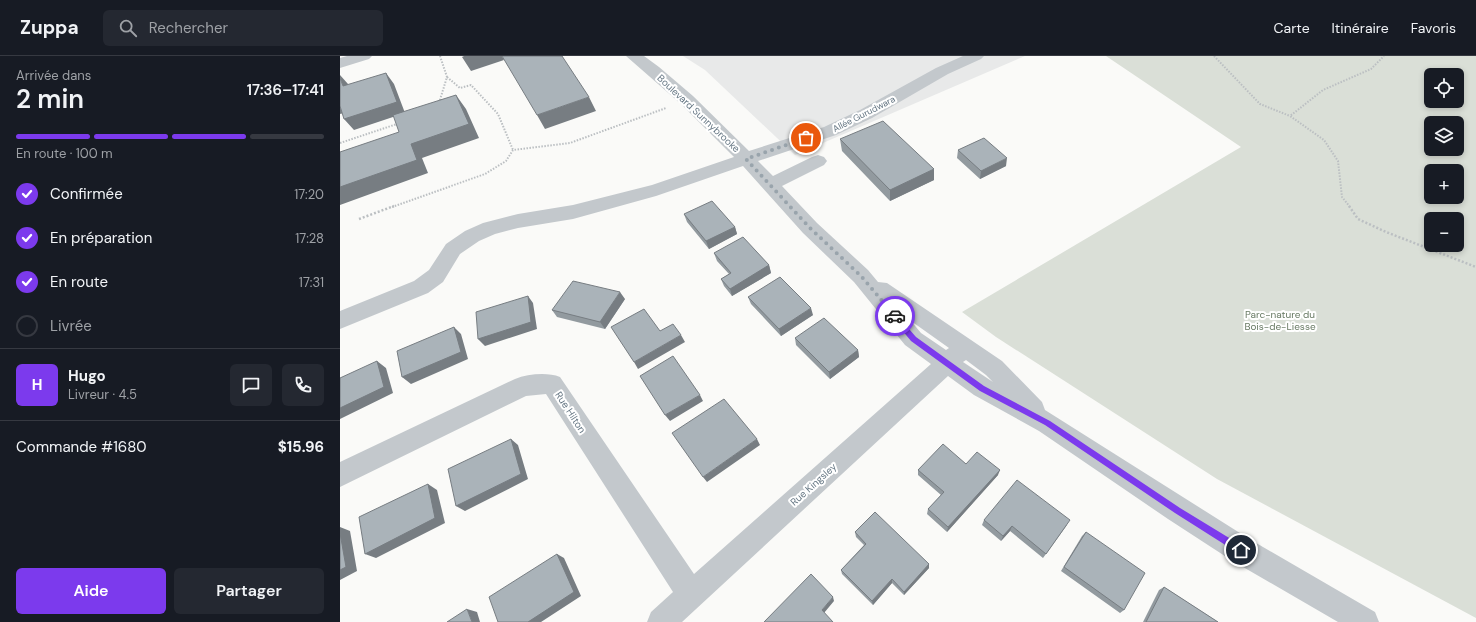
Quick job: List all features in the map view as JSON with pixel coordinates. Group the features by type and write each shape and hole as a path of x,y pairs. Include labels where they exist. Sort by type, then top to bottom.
{"street":[{"path":"340,63 364,56"},
{"name":"Boulevard Sunnybrooke","path":"634,56 653,70 687,100 746,159 825,243 861,276 913,339 956,355 982,388 1047,423 1177,510 1248,554 1365,622"},
{"name":"Allée Gurudwara","path":"340,320 421,287 436,276 453,249 472,236 490,228 573,212 656,190 830,131 866,114 942,71 976,56"},
{"path":"770,185 818,161"},
{"name":"Rue Kingsley","path":"661,622 956,355"},
{"name":"Rue Hilton","path":"340,475 523,386 552,384 668,561 692,594"}],"path":[{"path":"440,56 447,77 460,88 471,86 498,114 513,150"},
{"path":"1214,56 1260,104 1290,116 1324,140 1338,161 1342,198 1358,219 1386,232 1476,267"},
{"path":"1290,116 1323,90 1371,70 1384,56"},
{"path":"439,104 447,77"},
{"path":"513,150 570,143 666,108"},
{"path":"340,143 407,121"},
{"path":"359,219 485,174 506,161 513,150"}],"shaded area":[{"path":"683,56 1025,56 795,155 705,70"}],"green space":[{"name":"Parc-nature du Bois-de-Liesse","path":"1106,56 1476,56 1476,618 1217,479 996,337 962,312 1241,147"}],"building":[{"path":"502,56 562,56 589,97 537,115"},
{"path":"386,73 397,102 344,119 340,106 340,78 343,86"},
{"path":"456,95 469,124 411,144 417,160 340,187 340,152 399,132 393,115"},
{"path":"883,121 934,169 890,190 840,139"},
{"path":"984,138 1007,158 981,171 958,150"},
{"path":"712,201 735,227 706,241 684,214"},
{"path":"743,237 769,265 730,289 721,279 731,273 714,253"},
{"path":"780,277 811,308 779,329 748,297"},
{"path":"573,281 620,292 600,322 552,310"},
{"path":"528,296 531,322 478,339 476,312"},
{"path":"644,309 660,331 673,324 681,335 634,362 611,327"},
{"path":"824,318 858,350 829,372 795,338"},
{"path":"454,327 461,352 402,377 397,351"},
{"path":"673,356 700,395 665,415 640,376"},
{"path":"377,361 384,387 340,408 340,378"},
{"path":"724,399 757,439 703,477 672,433"},
{"path":"511,439 521,474 456,506 448,469"},
{"path":"943,444 966,464 977,452 1000,470 948,527 928,509 944,492 918,470"},
{"path":"1017,480 1070,520 1046,554 1012,526 1003,536 984,520"},
{"path":"428,484 435,518 365,554 359,517"},
{"path":"875,512 929,564 904,592 892,579 872,601 841,570 866,544 855,532"},
{"path":"1086,532 1145,573 1124,610 1064,567"},
{"path":"340,533 346,567 340,570"},
{"path":"557,554 574,592 528,622 498,622 489,597"},
{"path":"811,574 833,597 822,610 833,622 764,622"},
{"path":"1164,587 1218,622 1146,622"},
{"path":"467,609 472,622 447,622"}],"way so far":[{"path":"806,138 746,159 810,228 861,276 895,316"}],"route":[{"path":"895,316 913,339 982,388 1047,423 1177,510 1241,550"}]}
